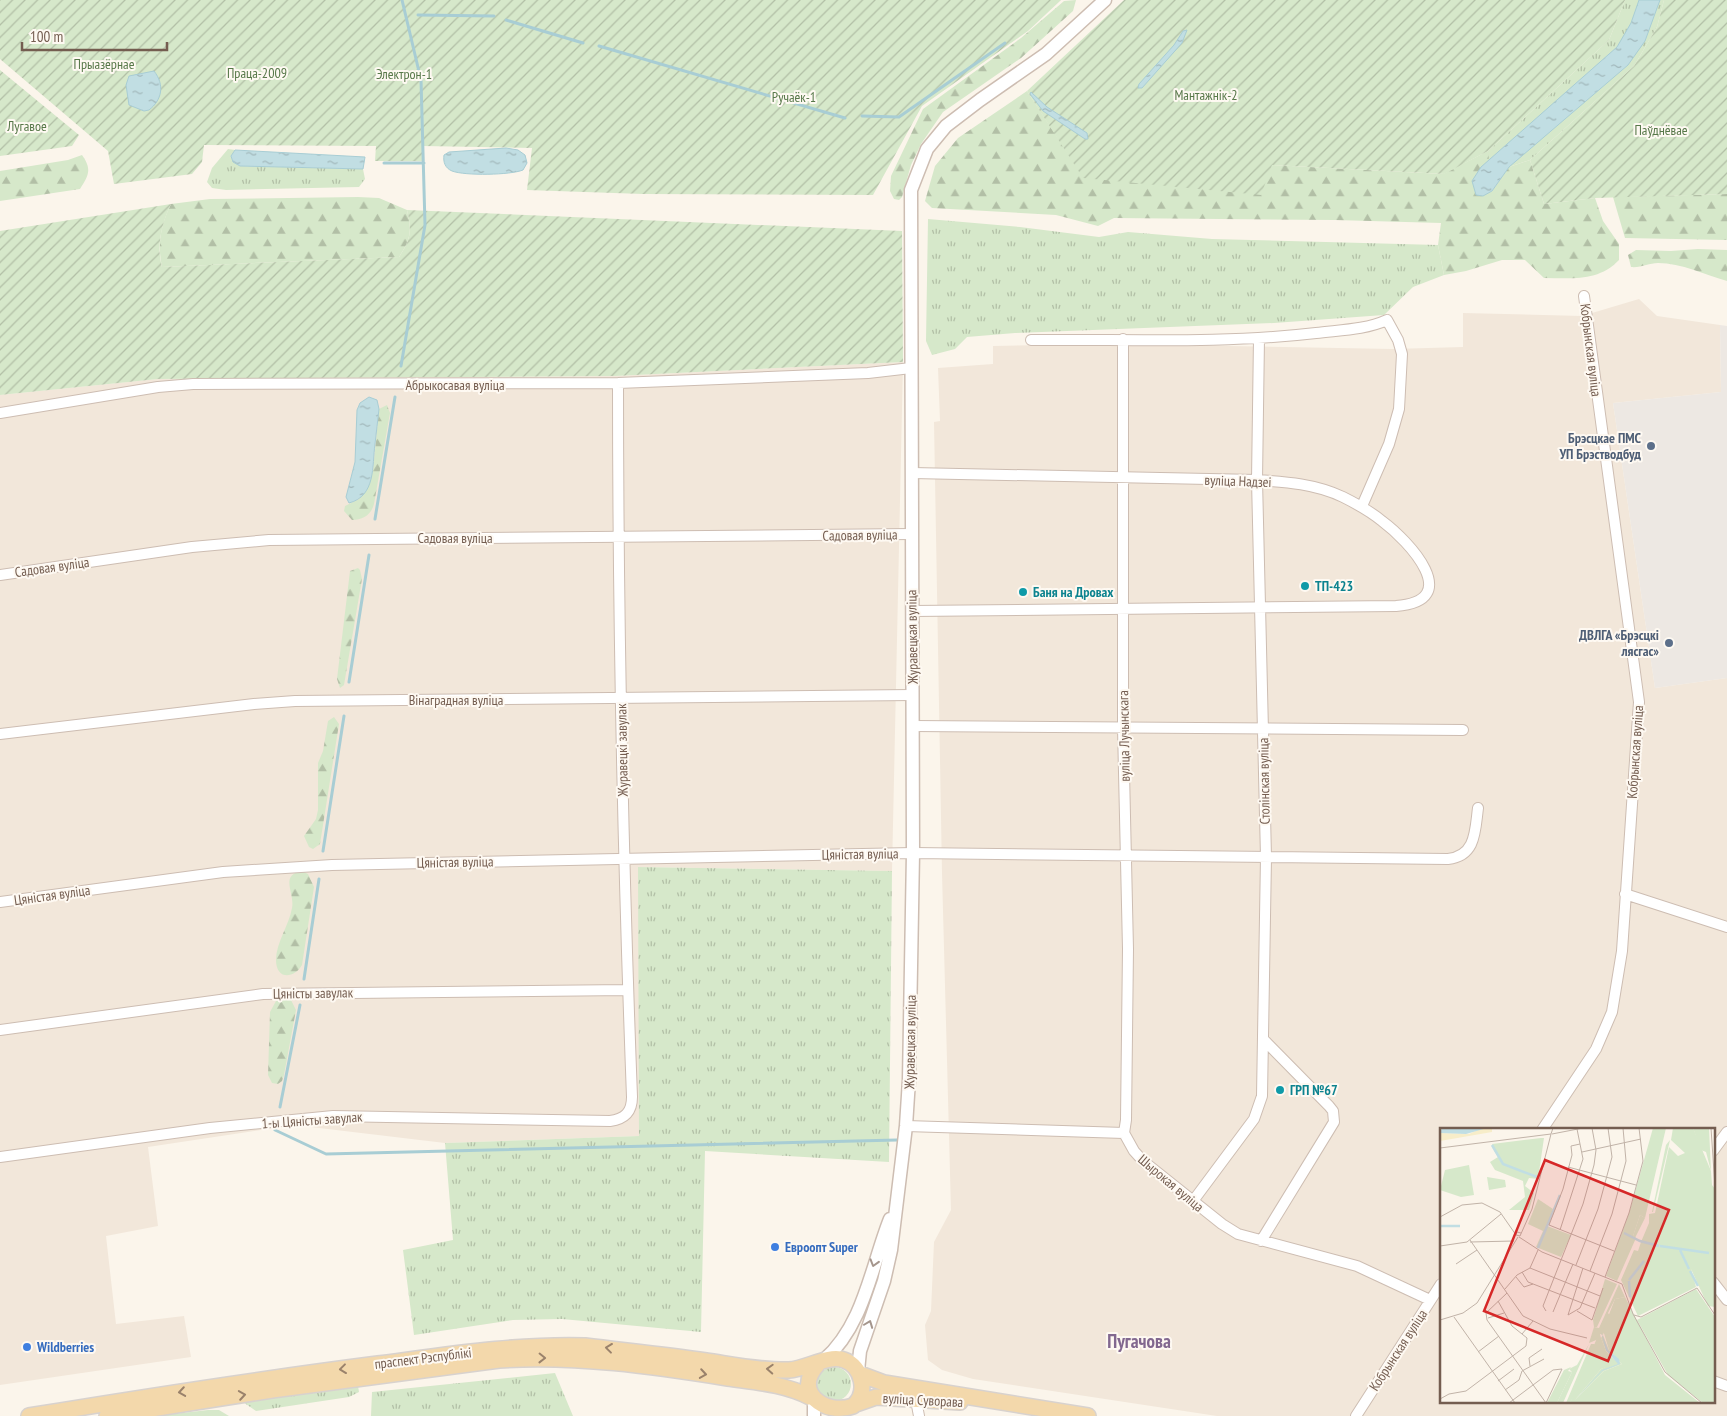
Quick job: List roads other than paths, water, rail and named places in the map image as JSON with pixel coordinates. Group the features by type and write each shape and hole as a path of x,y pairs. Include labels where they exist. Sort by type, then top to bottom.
{"main road":[{"name":"праспект Рэспублікі","path":"29,1416 270,1378 534,1346 585,1346 754,1368 792,1370 821,1362 843,1359 859,1372"},
{"name":"праспект Рэспублікі","path":"107,1416 282,1389 499,1360 533,1358 581,1359 697,1373 792,1389 812,1405 828,1412 837,1413 852,1409"},
{"path":"812,1405 808,1379 821,1362"},
{"path":"852,1409 862,1390 859,1372"},
{"name":"вуліца Суворава","path":"859,1372 884,1383 992,1402 1088,1416"},
{"name":"вуліца Суворава","path":"852,1409 876,1397 992,1402"}],"street":[{"name":"Журавецкая вуліца","path":"859,1372 862,1341 884,1281 891,1250 906,1126 910,1053 913,853 911,190 921,160 934,138 980,100 1046,54 1105,0"},
{"name":"Кобрынская вуліца","path":"1543,1128 1596,1049 1612,1012 1622,951 1639,702 1584,296"},
{"path":"1031,340 1259,338 1329,332 1367,326 1387,320 1398,340 1402,354 1399,409 1390,444 1362,506"},
{"name":"Столінская вуліца","path":"1193,1201 1258,1112 1262,1096 1266,857 1258,480 1259,338"},
{"name":"вуліца Лучынскага","path":"1124,339 1122,608 1127,1024 1126,1120 1124,1133"},
{"name":"Абрыкосавая вуліца","path":"0,413 158,386 193,384 618,383 868,373 911,368"},
{"name":"Журавецкі завулак","path":"618,383 618,536 624,858 632,1097 631,1108 626,1116"},
{"name":"вуліца Надзеі","path":"912,473 1258,480 1313,486 1332,492 1362,506 1393,530 1424,566 1430,582 1425,596 1412,604 1261,609"},
{"name":"Садовая вуліца","path":"0,574 192,547 269,540 912,534"},
{"path":"912,611 1122,608 1261,609"},
{"name":"Вінаградная вуліца","path":"0,734 275,702 913,695"},
{"path":"913,726 1463,730"},
{"name":"Цяністая вуліца","path":"0,902 259,868 624,858 913,853 1453,859 1463,855 1471,847 1475,836 1478,808"},
{"path":"1625,894 1727,927"},
{"name":"Цяністы завулак","path":"0,1030 263,994 628,990"},
{"path":"1261,1241 1334,1122 1330,1106 1264,1040"},
{"name":"1-ы Цяністы завулак","path":"0,1158 210,1128 326,1117 610,1121 626,1116"},
{"path":"906,1126 1124,1133"},
{"path":"1714,1150 1727,1132"},
{"name":"Шырокая вуліца","path":"1124,1133 1138,1156 1230,1229 1247,1238 1315,1253 1357,1266 1430,1300"},
{"name":"Журавецкая вуліца","path":"821,1362 844,1340 853,1322 897,1201"},
{"path":"1714,1283 1727,1300"},
{"name":"Кобрынская вуліца","path":"1356,1416 1440,1285"},
{"path":"1714,1380 1727,1386"},
{"path":"916,1400 919,1416"}],"water":[{"path":"1639,0 1660,0 1645,41 1628,65 1509,167 1492,191 1483,196 1476,195 1472,181 1481,167 1617,47 1631,23"},
{"path":"1187,30 1182,43 1142,88 1138,88 1139,84 1174,45 1183,31"},
{"path":"154,71 161,87 157,102 149,110 144,111 129,105 126,85 129,76"},
{"path":"1031,92 1047,107 1087,133 1088,139 1085,139 1043,111 1030,94"},
{"path":"506,148 518,150 525,155 527,163 523,170 499,174 467,174 452,171 444,162 444,155 449,152"},
{"path":"235,150 365,157 363,169 240,166 233,162 231,156"},
{"path":"369,397 377,400 379,409 373,470 364,494 349,503 346,497 355,462 357,410 360,403"}],"waterway":[{"path":"401,366 425,225 421,80 402,0"},
{"path":"418,15 494,16"},
{"path":"506,20 583,43"},
{"path":"862,116 899,117 1005,43"},
{"path":"599,46 845,118"},
{"path":"384,163 424,163"},
{"path":"375,519 395,397"},
{"path":"349,682 369,555"},
{"path":"323,851 344,716"},
{"path":"304,979 319,879"},
{"path":"280,1107 300,1005"},
{"path":"275,1130 326,1154 897,1140"}],"place":[{"name":"Брэсцкае ПМС УП Брэстводбуд","path":"1651,446"},
{"name":"ТП-423","path":"1305,586"},
{"name":"Баня на Дровах","path":"1023,592"},
{"name":"ДВЛГА «Брэсцкі лясгас»","path":"1669,643"},
{"name":"ГРП №67","path":"1280,1090"},
{"name":"Евроопт Super","path":"775,1247"},
{"name":"Wildberries","path":"27,1347"}],"district":[{"name":"Пугачова","path":"1139,1341"}],"park label":[{"name":"Прыазёрнае","path":"104,64"},
{"name":"Праца-2009","path":"257,73"},
{"name":"Электрон-1","path":"404,74"},
{"name":"Мантажнік-2","path":"1206,95"},
{"name":"Ручаёк-1","path":"794,97"},
{"name":"Лугавое","path":"27,126"},
{"name":"Паўднёвае","path":"1661,130"}]}
